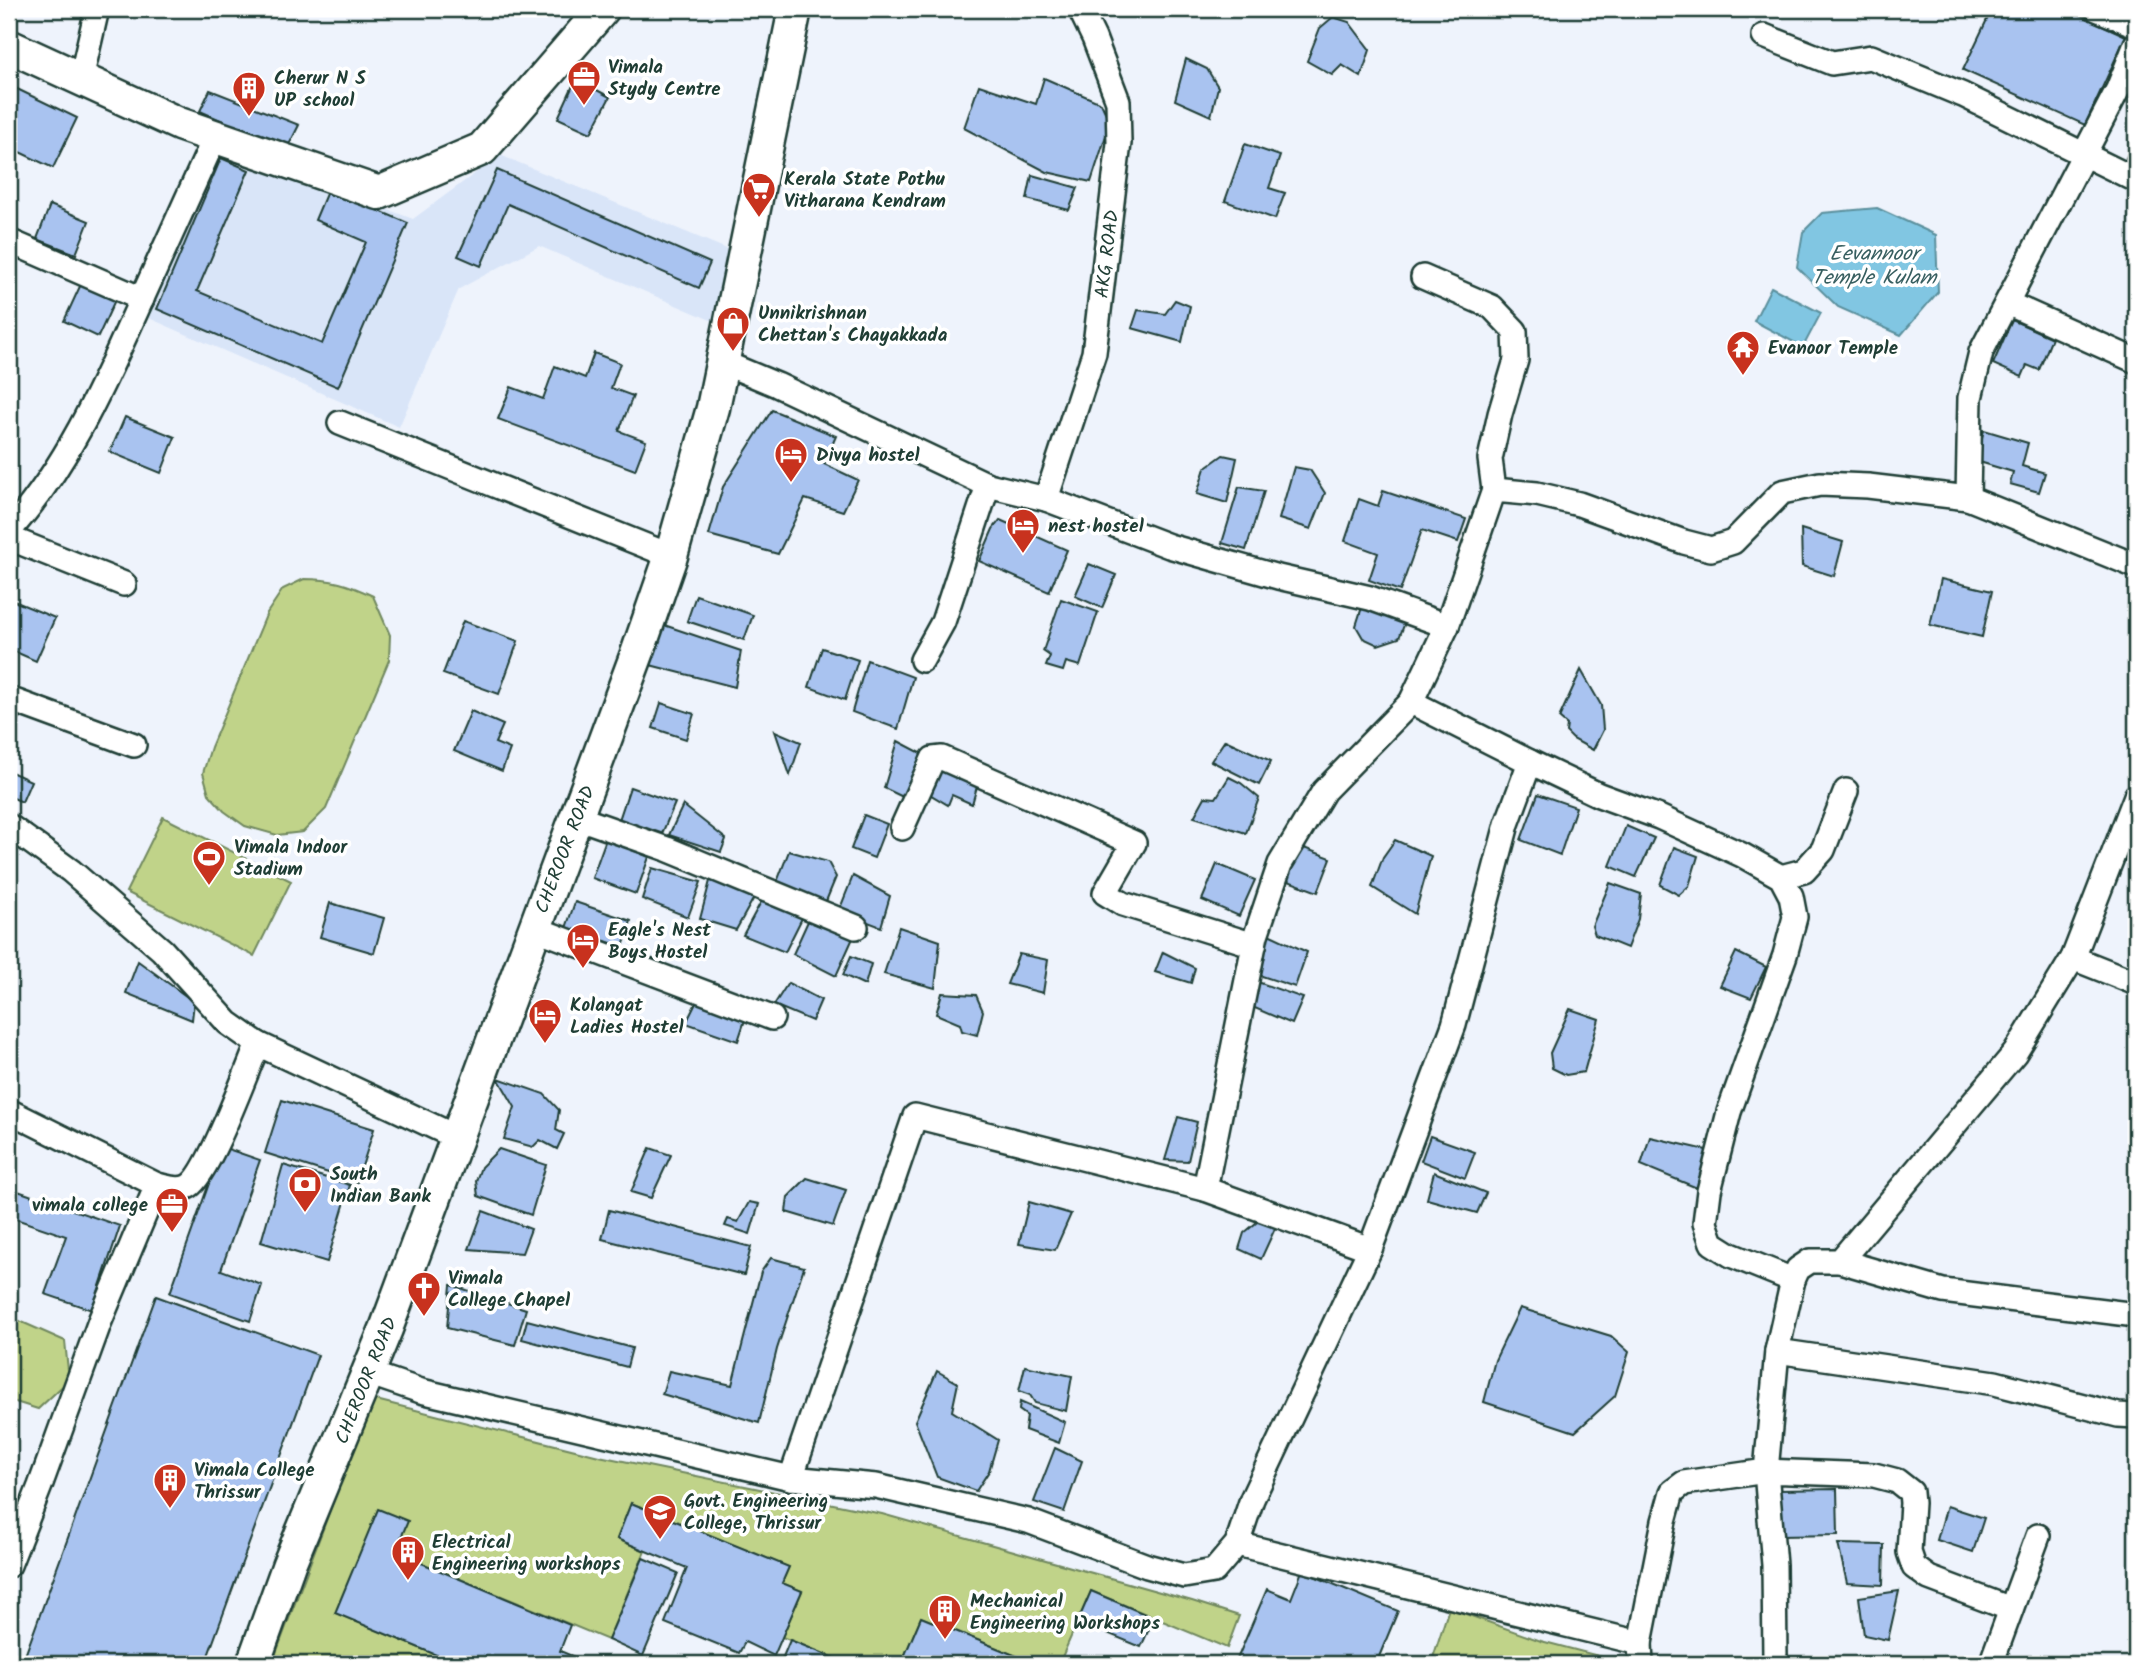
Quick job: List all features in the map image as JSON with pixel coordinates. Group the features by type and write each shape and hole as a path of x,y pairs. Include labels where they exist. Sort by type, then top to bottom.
{"main road":[{"path":"9,46 178,124 379,193 482,149 603,9"},
{"name":"CHEROOR ROAD","path":"253,1664 284,1577 368,1373 671,556 713,408 794,9"}],"street":[{"path":"80,79 97,9"},
{"name":"AKG ROAD","path":"1046,499 1094,353 1119,143 1118,101 1094,37 1080,9"},
{"path":"2097,9 2136,25"},
{"path":"1764,36 1832,63 1871,57 1964,95 2136,180"},
{"path":"1968,498 1970,398 1981,352 2118,89 2136,44"},
{"path":"9,531 28,510 78,433 215,137"},
{"path":"9,241 142,299"},
{"path":"1205,1189 1254,946 1280,864 1324,791 1411,702 1447,626 1494,490 1490,459 1516,360 1515,331 1492,307 1423,276"},
{"path":"2007,303 2136,361"},
{"path":"722,362 988,485 1046,499 1169,546 1278,578 1370,598 1447,626"},
{"path":"340,423 671,556"},
{"path":"1494,490 1537,494 1578,504 1711,549 1733,542 1782,492 1820,484 1868,486 1968,498 2136,566"},
{"path":"922,660 943,622 988,485"},
{"path":"9,538 124,584"},
{"path":"9,699 134,745"},
{"path":"1411,702 1599,795 1659,817 1742,855 1780,877 1791,896 1795,917 1785,955 1729,1112 1709,1191 1705,1223 1712,1243 1731,1255 1793,1280"},
{"path":"902,828 933,759 942,758 1134,843 1105,893 1123,904 1254,946"},
{"path":"368,1373 421,1391 791,1478 876,1486 1028,1521 1147,1566 1184,1576 1214,1571 1237,1544 1252,1499 1370,1249 1454,1025 1507,824 1530,762"},
{"path":"1780,877 1804,871 1823,850 1846,791"},
{"path":"1840,1261 2015,1053 2073,958 2136,796"},
{"path":"576,817 667,849 856,927"},
{"path":"9,826 81,880 162,950 228,1023 258,1044 456,1137"},
{"path":"534,928 772,1018"},
{"path":"2073,958 2136,983"},
{"path":"9,1111 157,1185 182,1189 192,1185 218,1140 258,1044"},
{"path":"791,1478 915,1116 1205,1189 1370,1249"},
{"path":"9,1565 100,1321 157,1185"},
{"path":"1775,1659 1774,1565 1766,1471 1777,1350 1798,1269 1810,1261 1840,1261 1943,1291 2136,1315"},
{"path":"1777,1350 1995,1383 2118,1415 2136,1416"},
{"path":"1237,1544 1641,1653 1664,1521 1672,1492 1684,1483 1766,1471 1874,1475 1897,1481 1911,1492 1909,1552 1914,1567 1929,1578 2011,1609"},
{"path":"1991,1664 2038,1536"}],"shaded area":[{"path":"218,142 413,219 500,155 734,252 713,321 539,246 459,289 399,427 142,315"}],"green space":[{"path":"304,579 340,583 373,596 390,635 389,660 326,809 303,832 277,835 245,826 224,811 209,794 203,773 211,747 267,613 283,589"},
{"name":"Vimala Indoor Stadium","path":"163,817 291,881 254,956 126,892"},
{"path":"15,1319 65,1341 69,1380 38,1409 9,1400 9,1323"},
{"path":"372,1399 599,1456 882,1514 1239,1616 1227,1648 1091,1591 1059,1664 1036,1664 921,1617 901,1664 849,1664 782,1637 802,1591 782,1583 788,1567 631,1503 617,1539 645,1551 608,1640 395,1552 335,1613 458,1664 272,1664"},
{"path":"1449,1608 1541,1641 1614,1660 1615,1664 1431,1664"}],"water":[{"name":"Eevannoor Temple Kulam","path":"1877,208 1936,235 1938,292 1901,335 1838,307 1797,267 1803,232 1822,213"},
{"path":"1771,287 1821,313 1803,347 1754,321"}],"building":[{"path":"1992,9 2067,9 2126,36 2085,125 1963,70"},
{"path":"1333,17 1349,22 1370,50 1361,77 1342,65 1332,75 1307,61 1320,28"},
{"path":"1186,59 1207,69 1218,87 1211,116 1175,100"},
{"path":"1044,78 1101,103 1110,123 1091,182 1047,172 964,128 979,85 1036,104"},
{"name":"Vimala Stydy Centre","path":"576,79 610,97 591,133 558,118"},
{"path":"13,87 77,118 53,168 9,147 9,95"},
{"name":"Cherur N S UP school","path":"210,90 299,125 287,149 200,111"},
{"path":"2136,134 2136,163 2126,158"},
{"path":"1245,144 1280,156 1269,188 1285,193 1275,219 1225,201"},
{"path":"221,158 249,170 197,291 322,344 366,242 315,220 328,189 408,223 338,387 157,309"},
{"path":"497,170 710,263 699,288 508,204 481,266 458,256"},
{"path":"1032,175 1078,188 1069,210 1027,199"},
{"path":"50,205 89,221 76,254 37,239"},
{"path":"81,284 115,300 98,337 64,321"},
{"path":"1175,300 1190,306 1182,342 1132,328 1138,310 1165,314"},
{"path":"2012,320 2052,338 2039,370 2027,365 2022,377 1993,364"},
{"path":"594,353 620,363 611,388 633,396 619,431 646,441 635,470 498,419 511,387 543,399 555,366 585,378"},
{"name":"Divya hostel","path":"772,410 836,436 824,464 858,480 843,511 805,499 778,554 709,535 723,487"},
{"path":"125,417 175,437 161,473 110,452"},
{"path":"1984,430 2028,443 2022,466 2045,473 2039,492 2010,484 2013,472 1976,461"},
{"path":"1223,455 1237,458 1227,503 1197,494 1205,468"},
{"path":"1294,467 1310,470 1325,493 1311,529 1279,519"},
{"path":"1239,487 1264,491 1246,550 1222,543"},
{"path":"1383,491 1466,519 1458,542 1422,530 1400,591 1369,580 1378,553 1345,541 1359,499 1378,506"},
{"name":"nest hostel","path":"1000,520 1067,550 1049,592 979,561 993,529"},
{"path":"1801,529 1843,542 1834,576 1802,566"},
{"path":"1089,564 1116,575 1102,608 1075,596"},
{"path":"1941,579 1992,591 1982,637 1930,625"},
{"path":"696,595 753,615 744,640 687,621"},
{"path":"9,599 55,618 36,661 9,649"},
{"path":"1061,599 1098,612 1080,666 1066,662 1063,671 1046,666 1050,656 1043,651"},
{"path":"1363,604 1406,620 1399,638 1378,645 1363,638 1356,626"},
{"path":"463,621 518,641 499,694 443,674"},
{"path":"664,625 741,651 735,687 650,665"},
{"path":"822,648 858,660 845,700 809,687"},
{"path":"867,660 913,677 898,729 852,712"},
{"path":"1581,670 1601,705 1603,730 1593,750 1573,739 1566,732 1567,725 1559,718"},
{"path":"661,703 694,714 686,739 653,728"},
{"path":"471,711 503,725 495,743 510,749 502,771 454,751"},
{"path":"9,712 19,717 9,740"},
{"path":"775,731 801,742 790,775"},
{"path":"1225,740 1271,761 1259,785 1211,761"},
{"path":"898,741 921,753 905,798 884,788"},
{"path":"940,767 978,783 972,804 952,795 948,805 928,793"},
{"path":"9,771 31,781 22,802 9,796"},
{"path":"1229,777 1259,798 1246,833 1194,817 1205,797 1216,798"},
{"path":"630,787 675,803 661,836 619,820"},
{"path":"1538,794 1576,807 1560,855 1521,840"},
{"path":"683,805 726,839 721,852 669,835"},
{"path":"864,815 887,824 874,858 851,849"},
{"path":"1626,826 1654,838 1636,877 1610,866"},
{"path":"606,839 649,857 636,894 592,878"},
{"path":"1395,840 1431,856 1415,914 1372,887 1383,857"},
{"path":"1293,844 1331,858 1318,892 1280,878"},
{"path":"1674,847 1698,856 1689,886 1679,895 1660,885"},
{"path":"789,851 828,862 836,877 824,906 777,882"},
{"path":"1217,864 1255,880 1239,916 1202,900"},
{"path":"652,868 701,882 688,917 642,899"},
{"path":"853,876 890,896 881,927 839,911"},
{"path":"711,877 756,894 736,930 700,919"},
{"path":"1610,883 1641,894 1638,919 1627,948 1595,935 1592,926"},
{"path":"762,900 803,916 785,952 743,935"},
{"path":"575,902 631,921 623,947 566,928"},
{"path":"330,903 384,918 374,953 320,937"},
{"path":"808,921 853,938 836,976 793,954"},
{"path":"899,927 940,941 935,988 884,974"},
{"path":"1260,930 1307,952 1295,987 1250,972"},
{"path":"1163,952 1195,968 1191,983 1155,972"},
{"path":"1736,952 1766,967 1751,998 1720,986"},
{"path":"1019,954 1048,960 1043,993 1007,984"},
{"path":"851,956 871,964 865,985 843,975"},
{"path":"138,961 194,1002 192,1020 126,993"},
{"path":"1255,981 1303,998 1292,1024 1250,1006"},
{"path":"788,983 821,1000 812,1021 774,1005"},
{"path":"942,993 976,995 983,1011 977,1035 962,1031 960,1024 936,1014"},
{"path":"697,1001 746,1017 738,1041 686,1023"},
{"path":"1570,1009 1599,1019 1584,1072 1566,1075 1552,1068 1550,1053"},
{"path":"498,1078 544,1094 559,1110 556,1130 564,1134 557,1149 540,1140 533,1147 504,1139 515,1107"},
{"name":"South Indian Bank","path":"282,1100 374,1129 357,1182 265,1153"},
{"path":"1178,1117 1197,1122 1188,1161 1165,1160"},
{"path":"1430,1136 1475,1152 1465,1178 1421,1161"},
{"path":"1650,1137 1715,1152 1707,1192 1641,1165"},
{"path":"222,1147 260,1160 221,1270 262,1285 250,1321 170,1293"},
{"path":"650,1148 671,1155 651,1198 631,1192"},
{"path":"499,1149 546,1165 531,1215 478,1196 476,1181 481,1167"},
{"name":"South Indian Bank","path":"283,1165 350,1185 327,1262 261,1242"},
{"path":"1434,1172 1486,1193 1477,1213 1427,1199"},
{"path":"807,1178 846,1190 833,1226 786,1212 788,1197"},
{"path":"9,1188 120,1226 92,1310 45,1294 66,1236 13,1218 9,1231"},
{"path":"749,1202 759,1204 750,1234 725,1226 728,1219 738,1222"},
{"path":"1029,1202 1071,1214 1055,1250 1019,1244"},
{"path":"609,1210 751,1247 744,1275 602,1239"},
{"path":"483,1211 531,1229 522,1253 469,1249"},
{"path":"1262,1218 1277,1224 1261,1259 1239,1249 1244,1233"},
{"path":"771,1258 804,1267 777,1349 759,1423 662,1394 669,1371 732,1385 761,1272"},
{"path":"451,1285 526,1309 515,1345 447,1328"},
{"name":"Vimala College Thrissur","path":"156,1296 318,1355 205,1664 22,1664"},
{"path":"1520,1308 1611,1336 1629,1352 1615,1396 1575,1432 1484,1402 1495,1360"},
{"path":"527,1320 632,1348 627,1367 522,1339"},
{"path":"1025,1366 1072,1376 1066,1411 1035,1403 1030,1395 1019,1391"},
{"path":"937,1371 958,1383 952,1411 998,1440 989,1471 976,1491 937,1477 915,1421"},
{"path":"1020,1402 1065,1422 1059,1443 1025,1430 1027,1416 1019,1410"},
{"path":"1055,1448 1082,1461 1064,1512 1034,1502"},
{"path":"1837,1489 1838,1535 1780,1536 1779,1490"},
{"path":"631,1503 789,1567 782,1583 802,1591 774,1656 745,1642 739,1653 665,1623 687,1568 617,1539"},
{"path":"1947,1506 1984,1518 1973,1552 1937,1540"},
{"name":"Electrical Engineering workshops","path":"378,1509 408,1521 395,1552 570,1625 560,1651 591,1664 458,1664 335,1613"},
{"path":"9,1510 18,1513 9,1537"},
{"path":"1838,1544 1884,1545 1883,1585 1847,1583"},
{"path":"643,1558 678,1573 643,1656 608,1640"},
{"path":"1302,1571 1398,1611 1376,1664 1340,1664 1326,1658 1323,1664 1235,1664 1267,1589 1291,1599"},
{"path":"1091,1591 1154,1618 1141,1647 1078,1621"},
{"path":"1899,1591 1888,1640 1864,1635 1859,1597"},
{"name":"Mechanical Engineering Workshops","path":"921,1617 1036,1664 901,1664"},
{"path":"790,1640 849,1664 780,1664"}],"place":[{"name":"Vimala Stydy Centre","path":"584,107"},
{"name":"Cherur N S UP school","path":"249,118"},
{"name":"Kerala State Pothu Vitharana Kendram","path":"759,219"},
{"name":"Unnikrishnan Chettan's Chayakkada","path":"733,353"},
{"name":"Evanoor Temple","path":"1743,377"},
{"name":"Divya hostel","path":"791,484"},
{"name":"nest hostel","path":"1023,555"},
{"name":"Vimala Indoor Stadium","path":"209,887"},
{"name":"Eagle's Nest Boys Hostel","path":"583,970"},
{"name":"Kolangat Ladies Hostel","path":"545,1045"},
{"name":"South Indian Bank","path":"305,1214"},
{"name":"vimala college","path":"172,1234"},
{"name":"Vimala College Chapel","path":"424,1318"},
{"name":"Vimala College Thrissur","path":"170,1510"},
{"name":"Govt. Engineering College, Thrissur","path":"660,1541"},
{"name":"Electrical Engineering workshops","path":"408,1582"},
{"name":"Mechanical Engineering Workshops","path":"945,1641"}]}
